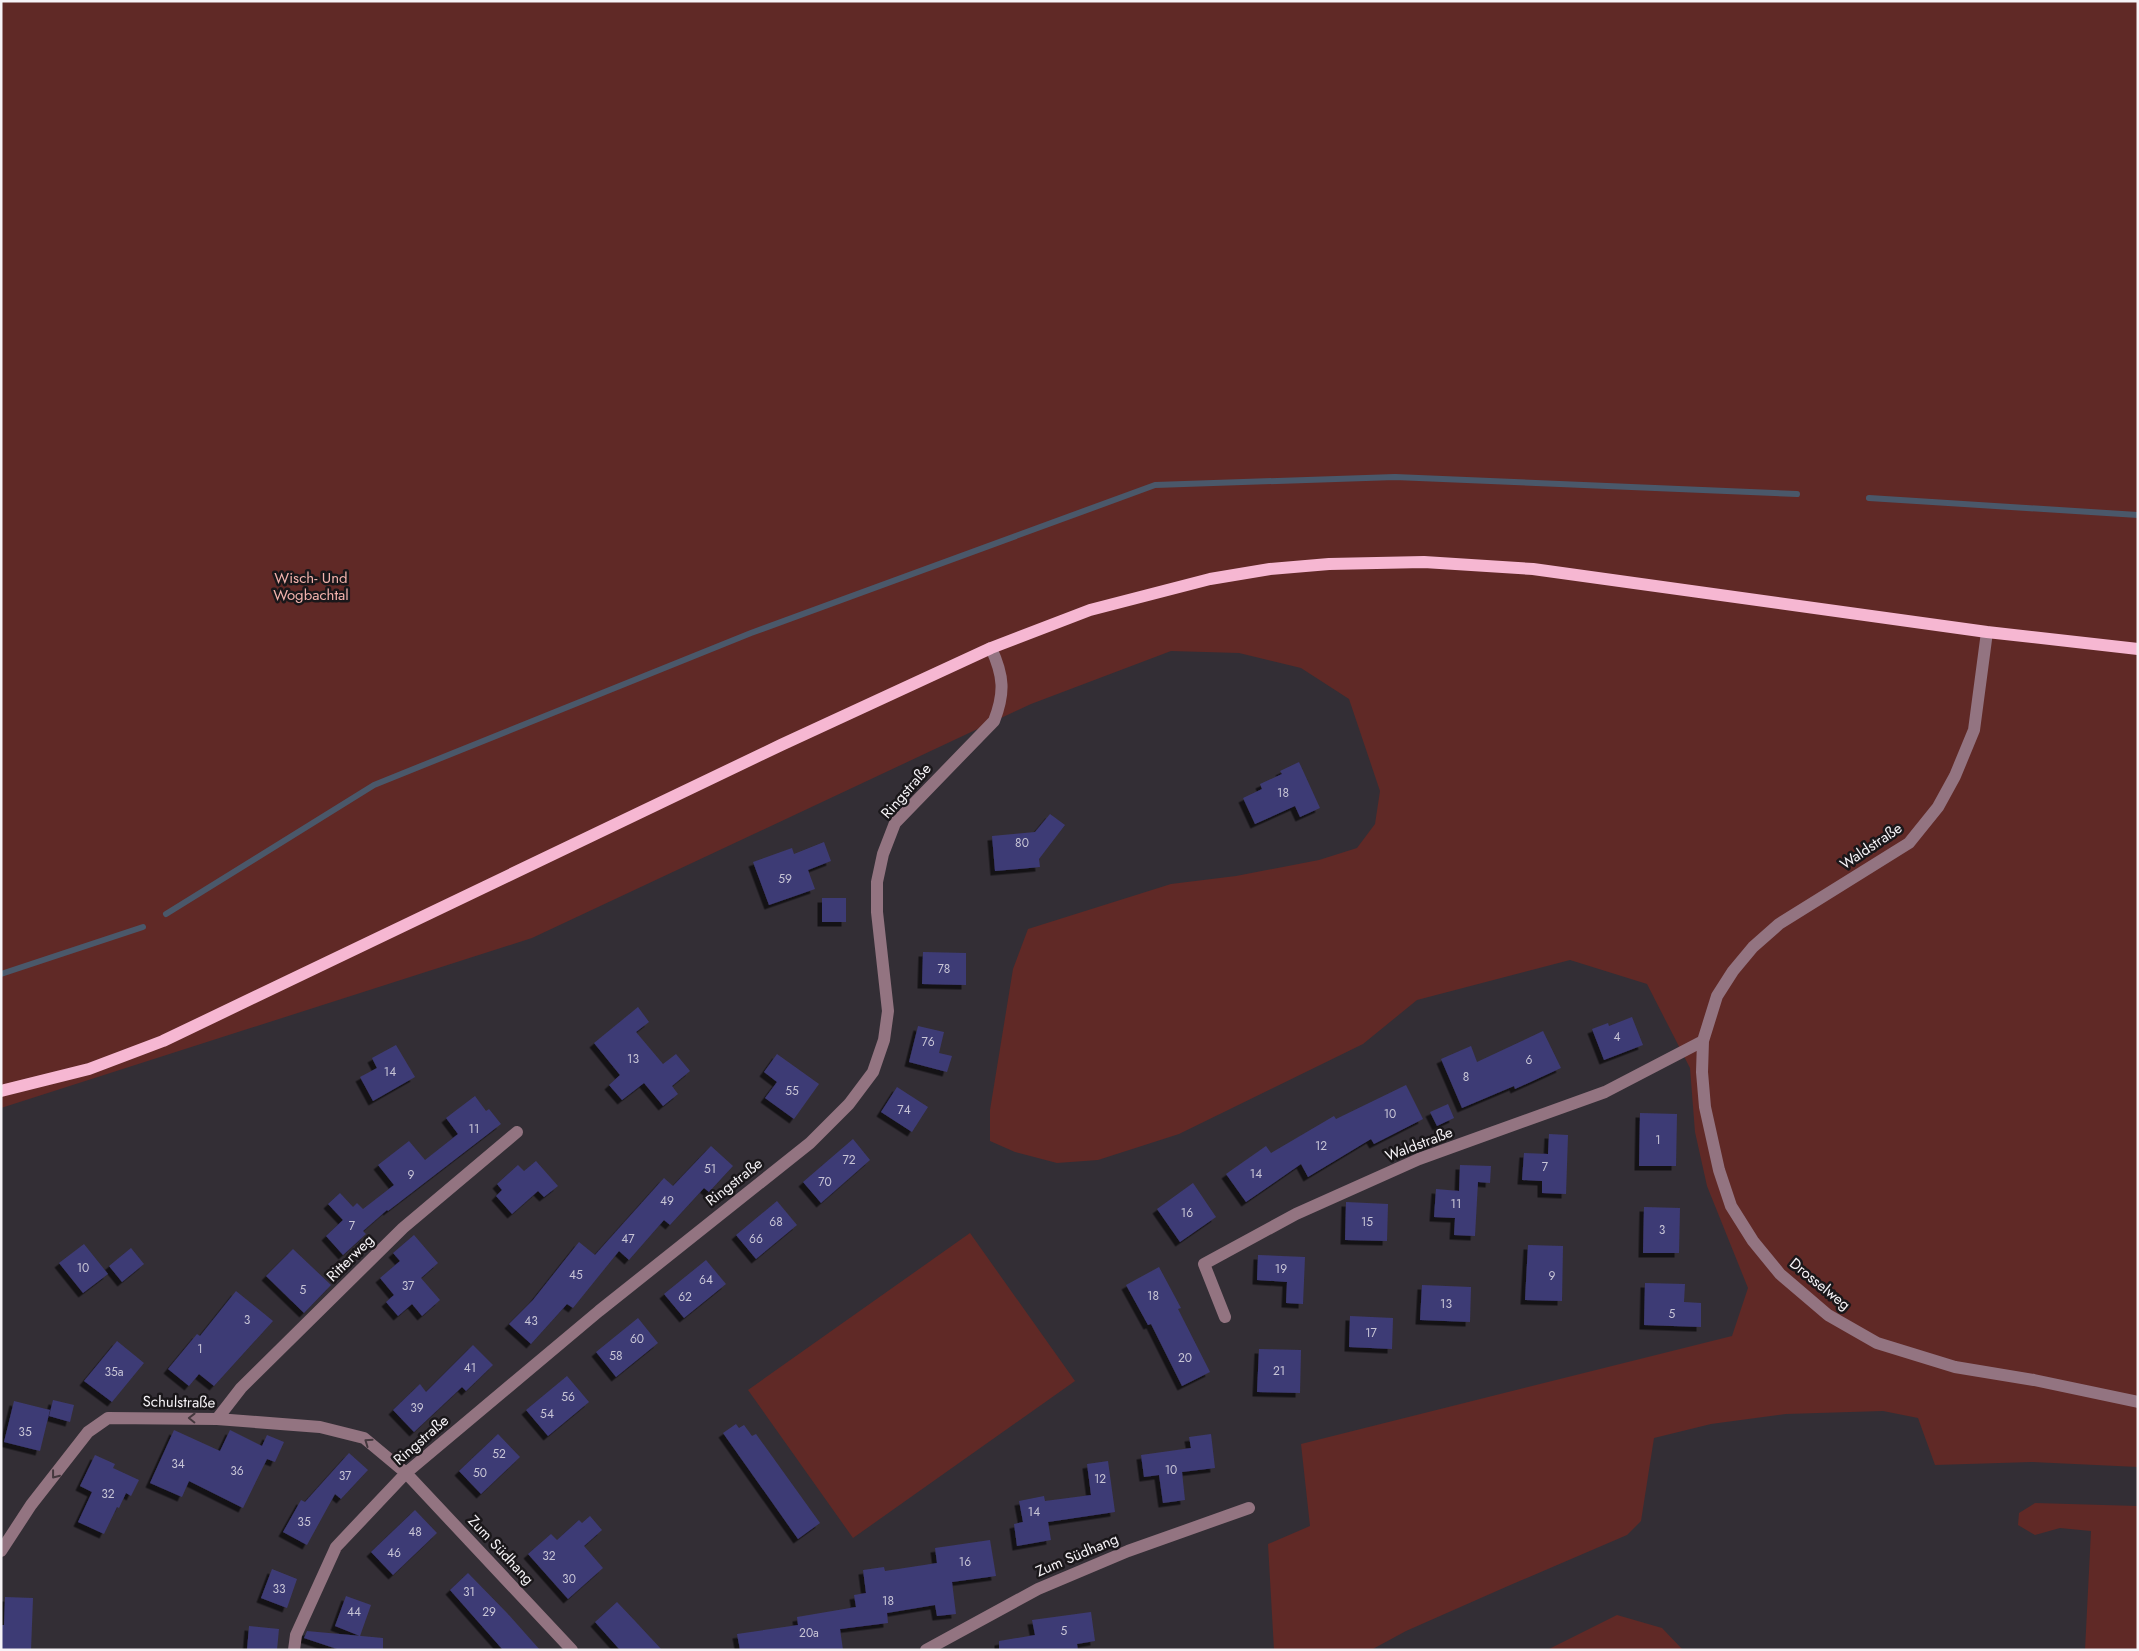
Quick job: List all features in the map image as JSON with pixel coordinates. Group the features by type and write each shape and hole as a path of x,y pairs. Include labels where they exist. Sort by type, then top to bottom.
{"main road":[{"path":"1,1092 89,1069 162,1041 762,754 991,648 1090,610 1210,579 1270,569 1329,564 1424,562 1533,569 1987,632 2138,649"}],"street":[{"name":"Waldstraße","path":"1702,1072 1702,1041 1717,996 1733,971 1753,947 1779,924 1909,843 1938,807 1955,776 1974,730 1987,632"},
{"name":"Ringstraße","path":"294,1650 296,1635 336,1547 406,1473 599,1311 810,1143 849,1104 873,1072 884,1040 888,1011 877,912 877,882 883,854 895,823 994,721 1002,700 1000,667 991,648"},
{"name":"Waldstraße","path":"1225,1317 1204,1264 1296,1214 1420,1159 1605,1092 1702,1041"},
{"name":"Drosselweg","path":"1702,1072 1705,1106 1717,1161 1732,1206 1753,1240 1780,1274 1828,1315 1877,1343 1955,1367 2034,1380 2138,1402"},
{"name":"Ritterweg","path":"217,1418 241,1388 403,1228 517,1132"},
{"name":"Schulstraße","path":"1,1551 31,1505 88,1432 108,1418 217,1418 320,1427 364,1438 406,1473"},
{"name":"Zum Südhang","path":"406,1473 572,1650"},
{"name":"Zum Südhang","path":"926,1650 1038,1589 1128,1550 1249,1508"}],"green space":[{"name":"Wisch- Und Wogbachtal","path":"1,1 2138,1 2138,1467 2032,1462 1935,1465 1918,1418 1883,1411 1786,1414 1711,1424 1654,1438 1641,1521 1627,1535 1406,1631 1371,1650 1274,1650 1268,1544 1310,1526 1301,1444 1732,1336 1748,1288 1707,1186 1695,1132 1690,1068 1647,984 1570,960 1417,1000 1363,1044 1179,1134 1098,1160 1057,1163 1015,1152 990,1141 990,1110 1013,969 1028,929 1171,884 1236,876 1319,860 1357,848 1375,824 1380,791 1349,699 1301,668 1239,653 1171,651 1031,704 532,938 1,1108"},
{"path":"970,1233 1075,1381 853,1538 748,1390"},
{"path":"2035,1503 2138,1506 2138,1650 2085,1650 2091,1531 2060,1528 2035,1535 2018,1525 2019,1513"},
{"path":"1617,1615 1662,1628 1683,1650 1547,1650"}],"building":[{"path":"1299,762 1320,808 1300,817 1295,806 1255,824 1243,798 1262,789 1260,784 1282,774 1280,771"},
{"path":"1050,814 1065,825 1039,859 1040,867 995,871 992,836 1035,832"},
{"path":"824,842 831,861 808,870 815,889 769,905 753,862 792,848 794,854"},
{"path":"822,898 846,898 846,922 822,922"},
{"path":"923,952 966,953 966,985 922,984"},
{"path":"638,1007 649,1022 636,1032 663,1064 676,1054 690,1071 672,1086 678,1094 663,1106 644,1083 622,1100 609,1085 620,1075 594,1043"},
{"path":"1632,1017 1643,1045 1604,1060 1592,1029 1608,1023 1609,1026"},
{"path":"918,1026 944,1032 939,1053 952,1056 947,1072 909,1062"},
{"path":"1543,1031 1561,1068 1515,1089 1514,1086 1462,1108 1441,1059 1471,1046 1477,1062"},
{"path":"396,1045 415,1077 373,1101 360,1077 377,1068 372,1058"},
{"path":"777,1054 819,1084 794,1119 765,1098 777,1082 764,1072"},
{"path":"1406,1085 1423,1119 1374,1144 1371,1139 1308,1177 1301,1164 1246,1202 1226,1174 1266,1146 1271,1153 1334,1116 1336,1119"},
{"path":"897,1087 928,1107 912,1132 881,1112"},
{"path":"475,1096 486,1111 489,1109 501,1124 387,1210 363,1231 366,1234 343,1255 326,1236 343,1220 328,1204 340,1193 353,1207 357,1203 363,1209 394,1185 378,1165 409,1141 425,1160 458,1134 446,1118"},
{"path":"1448,1104 1454,1118 1437,1126 1430,1112"},
{"path":"1640,1113 1677,1114 1676,1166 1639,1166"},
{"path":"1549,1134 1568,1135 1566,1194 1542,1193 1542,1181 1522,1180 1524,1153 1548,1154"},
{"path":"853,1139 870,1160 821,1203 803,1182"},
{"path":"711,1146 733,1166 709,1192 704,1188 670,1225 664,1220 629,1260 619,1251 573,1308 567,1304 531,1344 509,1324 533,1300 579,1242 595,1255 664,1178 673,1186"},
{"path":"536,1161 558,1186 544,1197 538,1191 512,1214 496,1196 502,1190 497,1184 518,1165 524,1171"},
{"path":"1460,1165 1491,1166 1490,1183 1478,1182 1475,1236 1454,1235 1455,1218 1434,1217 1436,1189 1459,1191"},
{"path":"1193,1183 1216,1217 1180,1242 1157,1209"},
{"path":"777,1201 797,1225 756,1259 736,1235"},
{"path":"1346,1202 1388,1204 1387,1241 1345,1240"},
{"path":"1644,1207 1680,1208 1679,1253 1643,1253"},
{"path":"414,1235 438,1263 421,1278 440,1300 422,1316 412,1304 398,1316 386,1302 394,1295 380,1278 400,1261 393,1253"},
{"path":"84,1244 108,1274 83,1293 59,1263"},
{"path":"1528,1245 1563,1246 1562,1301 1525,1300"},
{"path":"131,1248 144,1264 122,1282 109,1266"},
{"path":"293,1249 331,1285 304,1313 266,1276"},
{"path":"1258,1255 1305,1257 1303,1304 1286,1303 1287,1282 1257,1280"},
{"path":"706,1260 726,1284 684,1318 664,1294"},
{"path":"1159,1267 1181,1308 1178,1309 1210,1372 1182,1386 1151,1324 1148,1325 1126,1285"},
{"path":"1645,1283 1685,1284 1684,1302 1701,1303 1701,1327 1644,1325"},
{"path":"1422,1285 1471,1287 1470,1322 1420,1320"},
{"path":"236,1291 273,1321 214,1386 199,1374 189,1386 168,1369 197,1334 200,1336"},
{"path":"1350,1316 1393,1318 1392,1349 1349,1347"},
{"path":"638,1318 658,1343 616,1377 596,1352"},
{"path":"117,1341 144,1363 112,1402 84,1381"},
{"path":"473,1345 493,1365 466,1391 462,1387 414,1432 393,1410 420,1384 426,1392"},
{"path":"1259,1349 1301,1350 1300,1393 1257,1392"},
{"path":"567,1376 589,1402 548,1436 526,1410"},
{"path":"53,1400 74,1405 70,1422 49,1416"},
{"path":"14,1401 50,1410 40,1451 4,1442"},
{"path":"736,1424 739,1428 744,1425 752,1436 756,1434 820,1523 798,1539 723,1433"},
{"path":"174,1430 220,1451 230,1430 262,1446 267,1435 284,1442 275,1462 267,1459 243,1508 189,1481 182,1497 150,1483"},
{"path":"498,1434 520,1457 481,1494 459,1471"},
{"path":"1211,1434 1215,1468 1182,1472 1185,1500 1163,1503 1159,1475 1144,1477 1141,1455 1191,1448 1189,1437"},
{"path":"349,1453 368,1470 341,1499 335,1494 307,1545 283,1532 301,1500 305,1502"},
{"path":"95,1455 115,1464 113,1468 139,1480 131,1496 126,1493 104,1534 78,1522 92,1492 80,1486"},
{"path":"1108,1461 1115,1512 1048,1522 1051,1540 1017,1546 1014,1524 1023,1522 1019,1501 1044,1496 1045,1501 1091,1495 1087,1464"},
{"path":"415,1510 437,1533 393,1575 371,1552"},
{"path":"590,1516 602,1530 584,1546 603,1568 568,1599 528,1554 551,1534 557,1540 579,1520 582,1523"},
{"path":"990,1540 996,1576 952,1582 956,1614 937,1616 935,1605 887,1613 888,1623 840,1629 843,1650 740,1650 737,1634 798,1625 797,1617 856,1607 854,1595 866,1593 863,1570 884,1567 885,1571 937,1563 935,1548"},
{"path":"272,1569 297,1579 287,1608 261,1598"},
{"path":"468,1573 540,1650 503,1650 450,1590"},
{"path":"346,1596 371,1605 360,1636 335,1626"},
{"path":"5,1597 33,1598 31,1650 1,1650 1,1625 4,1625"},
{"path":"617,1602 662,1650 620,1650 595,1622"},
{"path":"1091,1612 1095,1641 1077,1644 1078,1650 999,1650 999,1641 1035,1635 1032,1620"},
{"path":"249,1626 279,1629 277,1650 247,1650"},
{"path":"307,1631 383,1638 383,1650 340,1650 304,1638"}],"waterway":[{"path":"166,914 374,785 751,633 1155,485 1395,477 1797,494"},
{"path":"1869,498 2138,515"},
{"path":"1,974 143,927"}]}
